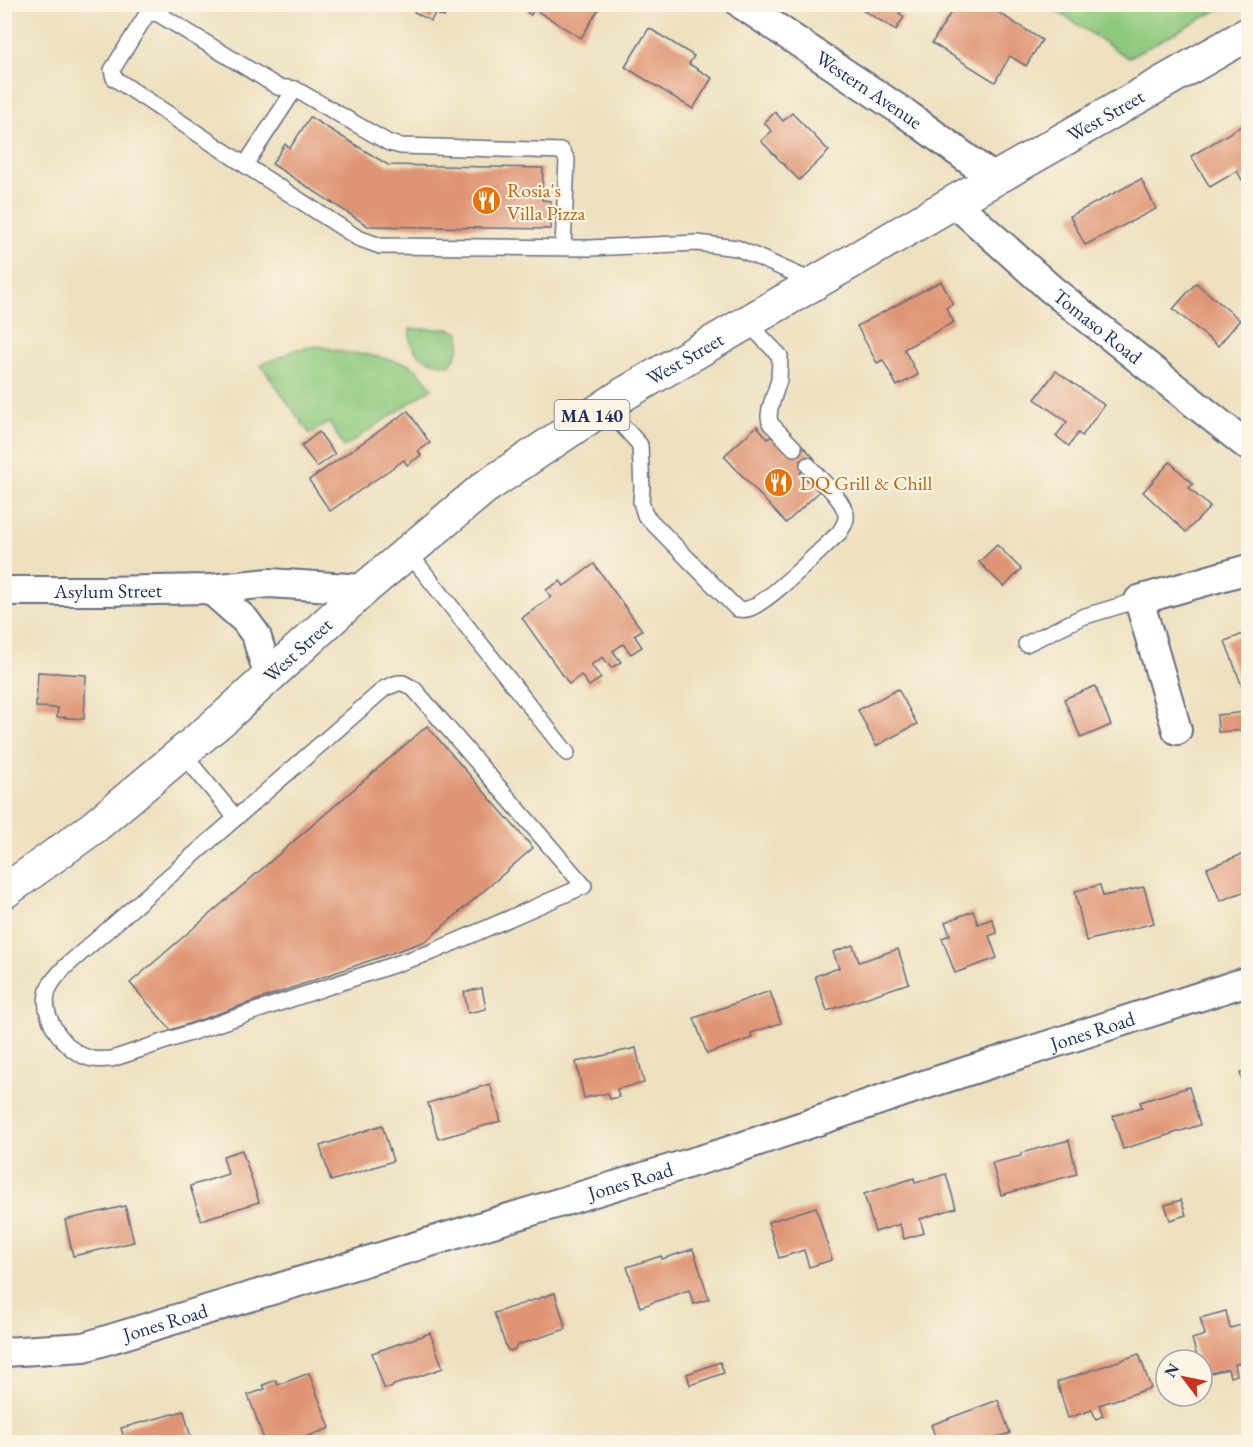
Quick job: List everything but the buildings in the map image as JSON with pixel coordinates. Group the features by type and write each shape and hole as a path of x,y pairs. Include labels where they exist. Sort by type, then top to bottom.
{"main road":[{"name":"West Street","path":"4,892 94,827 226,716 364,589 484,488 624,393 1248,34"}],"street":[{"name":"Western Avenue","path":"741,4 909,116 995,178"},
{"name":"Tomaso Road","path":"954,202 1051,289 1248,446"},
{"path":"1177,730 1139,600 1248,569"},
{"name":"Asylum Street","path":"4,591 210,589 269,583 364,589"},
{"path":"210,589 245,621 256,635 269,677"},
{"name":"Jones Road","path":"4,1352 84,1347 723,1153 924,1085 1248,981"}],"lane":[{"path":"563,247 567,160 562,151 401,146 383,140 295,89 278,87 157,13 147,14 112,70 114,78 244,165 358,238 380,246 590,248 697,243 737,248 814,282"},
{"path":"244,165 295,89"},
{"path":"747,322 780,356 779,380 770,408 770,423 794,448"},
{"path":"605,406 640,445 641,502 645,515 737,609 748,609 762,602 782,586 844,526 846,516 841,503 808,465"},
{"path":"408,552 567,753"},
{"path":"1026,644 1082,617 1139,600"},
{"path":"403,683 414,689 440,718 584,886 432,952 112,1059 92,1059 76,1052 61,1039 51,1023 47,994 52,982 65,967 236,818 385,688 403,683"},
{"path":"182,753 236,818"}],"green space":[{"path":"1053,4 1227,5 1128,58 1051,7"},
{"path":"410,329 451,329 459,333 459,346 452,362 449,365 437,363 420,355 412,345"},
{"path":"319,346 408,364 418,371 432,388 344,447 329,422 310,434 261,365 298,349"}],"place":[{"name":"Rosia's Villa Pizza","path":"486,201"},
{"name":"DQ Grill & Chill","path":"779,483"}]}
